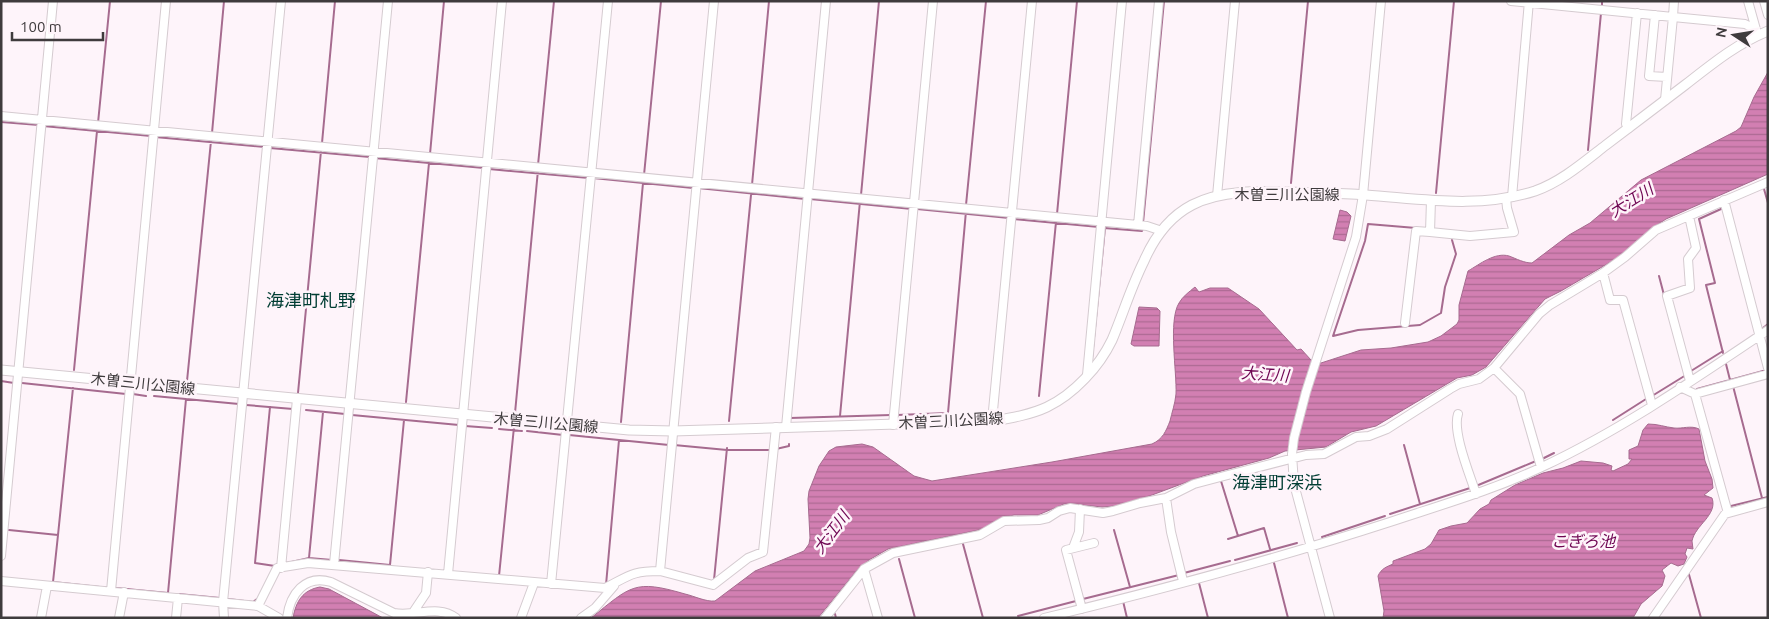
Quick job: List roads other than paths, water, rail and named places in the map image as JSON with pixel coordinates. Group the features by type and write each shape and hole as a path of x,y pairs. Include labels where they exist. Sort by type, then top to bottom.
{"main road":[{"name":"木曽三川公園線","path":"1,370 628,430 673,431 992,421 1018,416 1046,407 1066,394 1087,376 1111,342 1149,249 1175,217 1192,205 1217,196 1275,192 1363,194 1477,202 1536,190 1557,181 1585,162 1731,49 1762,33"}],"street":[{"path":"1,556 53,1"},
{"path":"111,591 166,1"},
{"path":"224,618 222,602 281,1"},
{"path":"320,579 331,563 350,404 388,1"},
{"path":"448,574 502,1"},
{"path":"552,584 608,1"},
{"path":"660,571 714,1"},
{"path":"786,427 806,197 826,1"},
{"path":"893,424 933,1"},
{"path":"992,421 1032,1"},
{"path":"1087,376 1122,1"},
{"path":"1142,225 1159,1"},
{"path":"1217,196 1235,1"},
{"path":"1330,618 1294,484 1292,456 1301,410 1356,237 1363,194 1381,1"},
{"path":"1511,1 1745,24 1762,33"},
{"path":"1665,100 1674,1"},
{"path":"1748,1 1762,33"},
{"path":"1405,323 1416,231 1470,236 1514,232 1507,208 1529,2"},
{"path":"1766,2 1768,15"},
{"path":"1629,128 1626,124 1637,13"},
{"path":"1655,15 1649,76 1667,77"},
{"path":"1,116 42,124 806,197 1101,225 1142,225 1162,231"},
{"path":"825,618 864,569 893,553 980,535 1004,521 1039,520 1048,518 1058,511 1070,508 1103,513 1166,498 1194,484 1292,456 1324,454 1356,437 1369,436 1387,429 1450,389 1459,384 1479,379 1494,368 1539,314 1550,305 1625,258 1656,230 1768,182"},
{"path":"1430,232 1432,200"},
{"path":"1724,200 1768,368"},
{"path":"1689,216 1696,248 1688,258 1690,288 1667,296 1690,381"},
{"path":"1602,273 1610,300 1624,300 1652,405"},
{"path":"1044,618 1312,547 1476,494 1541,468 1617,427 1768,330"},
{"path":"1494,368 1520,394 1541,468"},
{"path":"1680,387 1695,394 1768,374"},
{"path":"1695,394 1728,513"},
{"path":"281,568 297,399"},
{"path":"1458,414 1456,421 1463,453 1476,494"},
{"path":"258,606 277,568 308,563 331,563 604,588 632,573 660,571 713,585 748,558 763,552 776,427"},
{"path":"1166,498 1171,532 1183,581"},
{"path":"1653,618 1726,514 1768,502"},
{"path":"1074,548 1079,532 1080,509"},
{"path":"1086,618 1066,550 1094,543"},
{"path":"864,569 878,618"},
{"path":"412,614 426,593 428,572"},
{"path":"286,618 288,609 300,589 305,584 320,579 331,582 385,610 399,614 436,610 449,613 456,618"},
{"path":"581,618 595,608 618,580"},
{"path":"1,581 258,606 279,618"},
{"path":"521,618 534,583"},
{"path":"41,618 46,586"},
{"path":"119,618 124,592"},
{"path":"176,618 178,598"}],"water":[{"name":"大江川","path":"1768,72 1768,174 1666,219 1619,257 1545,299 1486,367 1472,375 1457,378 1376,426 1351,432 1326,447 1285,451 1269,458 1203,476 1116,506 1102,507 1064,504 1038,515 1014,515 1001,518 983,529 888,549 869,560 857,570 818,618 591,618 625,592 634,588 654,587 668,589 704,600 715,601 755,571 804,551 809,544 810,538 809,491 819,466 829,451 836,447 862,444 873,447 914,476 932,481 1052,462 1156,442 1167,428 1176,398 1173,334 1176,311 1182,298 1195,287 1199,292 1210,288 1228,288 1259,309 1297,350 1301,349 1311,360 1321,363 1361,350 1391,348 1428,342 1441,336 1457,324 1459,320 1459,305 1468,271 1488,259 1504,255 1523,262 1532,263 1569,235 1590,223 1641,180 1736,131 1741,127 1754,97"},
{"path":"1340,210 1347,212 1351,216 1345,241 1333,239"},
{"path":"1139,307 1157,308 1160,311 1159,346 1134,346 1131,344"},
{"name":"こぎろ池","path":"1648,424 1699,429 1705,461 1712,479 1713,488 1704,495 1712,498 1713,504 1709,515 1694,535 1692,541 1693,549 1687,548 1685,554 1687,557 1684,564 1678,566 1671,563 1662,570 1665,576 1662,586 1641,604 1633,618 1383,618 1384,611 1378,576 1382,570 1393,564 1393,561 1425,549 1431,544 1439,530 1467,523 1480,509 1489,504 1491,500 1515,485 1543,473 1581,461 1603,463 1612,466 1611,470 1613,471 1628,464 1632,459 1629,459 1629,450 1638,446 1643,430"},
{"path":"314,588 329,589 383,618 293,618 301,597"}],"waterway":[{"path":"98,123 110,1"},
{"path":"212,133 224,1"},
{"path":"322,143 335,1"},
{"path":"430,154 444,1"},
{"path":"538,165 554,1"},
{"path":"644,175 661,1"},
{"path":"752,185 769,1"},
{"path":"861,195 879,1"},
{"path":"966,205 986,1"},
{"path":"1057,214 1077,1"},
{"path":"1143,223 1164,1"},
{"path":"1291,183 1308,1"},
{"path":"1436,193 1454,1"},
{"path":"1602,1 1602,7"},
{"path":"1588,150 1601,13"},
{"path":"1,122 39,125"},
{"path":"43,126 151,136"},
{"path":"74,370 97,131"},
{"path":"155,137 265,147"},
{"path":"187,381 211,141"},
{"path":"270,148 370,157"},
{"path":"298,393 321,151"},
{"path":"374,158 484,168"},
{"path":"406,402 429,163"},
{"path":"489,169 589,178"},
{"path":"515,413 538,170"},
{"path":"593,178 693,188"},
{"path":"621,422 643,183"},
{"path":"698,188 805,199"},
{"path":"1764,189 1768,203"},
{"path":"729,421 751,195"},
{"path":"810,199 912,209"},
{"path":"840,416 860,201"},
{"path":"917,209 1009,218"},
{"path":"1721,209 1699,219 1715,283 1706,285 1723,353"},
{"path":"897,415 948,413 966,211"},
{"path":"1014,219 1099,227"},
{"path":"1039,396 1056,222"},
{"path":"1333,336 1365,241 1368,224 1416,228"},
{"path":"1104,228 1142,231 1143,228"},
{"path":"1092,358 1105,228"},
{"path":"1333,336 1358,330 1420,325 1441,313 1445,287 1456,254 1452,240"},
{"path":"1659,276 1664,295"},
{"path":"1763,328 1768,324"},
{"path":"1691,371 1723,351"},
{"path":"1726,364 1730,380"},
{"path":"1697,389 1763,371"},
{"path":"1652,396 1686,375"},
{"path":"1,381 14,383"},
{"path":"22,383 126,394"},
{"path":"1733,386 1762,498"},
{"path":"58,535 73,388"},
{"path":"133,394 146,396"},
{"path":"154,396 239,404"},
{"path":"168,593 186,399"},
{"path":"1613,420 1646,399"},
{"path":"246,405 293,409"},
{"path":"270,407 255,563 275,566"},
{"path":"306,410 345,414"},
{"path":"309,558 323,412"},
{"path":"352,415 459,425"},
{"path":"790,418 891,415"},
{"path":"339,560 390,565 404,420"},
{"path":"465,426 492,428"},
{"path":"499,576 514,427"},
{"path":"499,429 522,431"},
{"path":"527,431 563,435"},
{"path":"569,435 669,445"},
{"path":"606,585 619,440"},
{"path":"776,449 789,446 789,444"},
{"path":"674,445 727,450 770,450"},
{"path":"1404,445 1420,504"},
{"path":"714,580 727,448"},
{"path":"1541,457 1542,459 1554,453"},
{"path":"1476,486 1536,461"},
{"path":"1221,481 1238,536"},
{"path":"1390,514 1470,488"},
{"path":"1731,506 1768,497"},
{"path":"1322,537 1385,516"},
{"path":"1228,539 1264,528 1270,549"},
{"path":"9,530 58,535 53,582 109,588"},
{"path":"1114,530 1130,587"},
{"path":"1235,560 1297,543"},
{"path":"963,544 983,618"},
{"path":"287,563 309,558 332,560"},
{"path":"899,559 915,618"},
{"path":"1184,573 1230,561"},
{"path":"1274,563 1288,618"},
{"path":"1688,571 1701,618"},
{"path":"1083,599 1179,575"},
{"path":"1199,583 1208,618"},
{"path":"116,588 220,598"},
{"path":"228,599 253,602 257,599"},
{"path":"1018,616 1076,601"},
{"path":"1123,601 1127,618"},
{"path":"835,614 836,618"}],"district":[{"name":"海津町札野","path":"311,301"},
{"name":"海津町深浜","path":"1277,483"}]}
